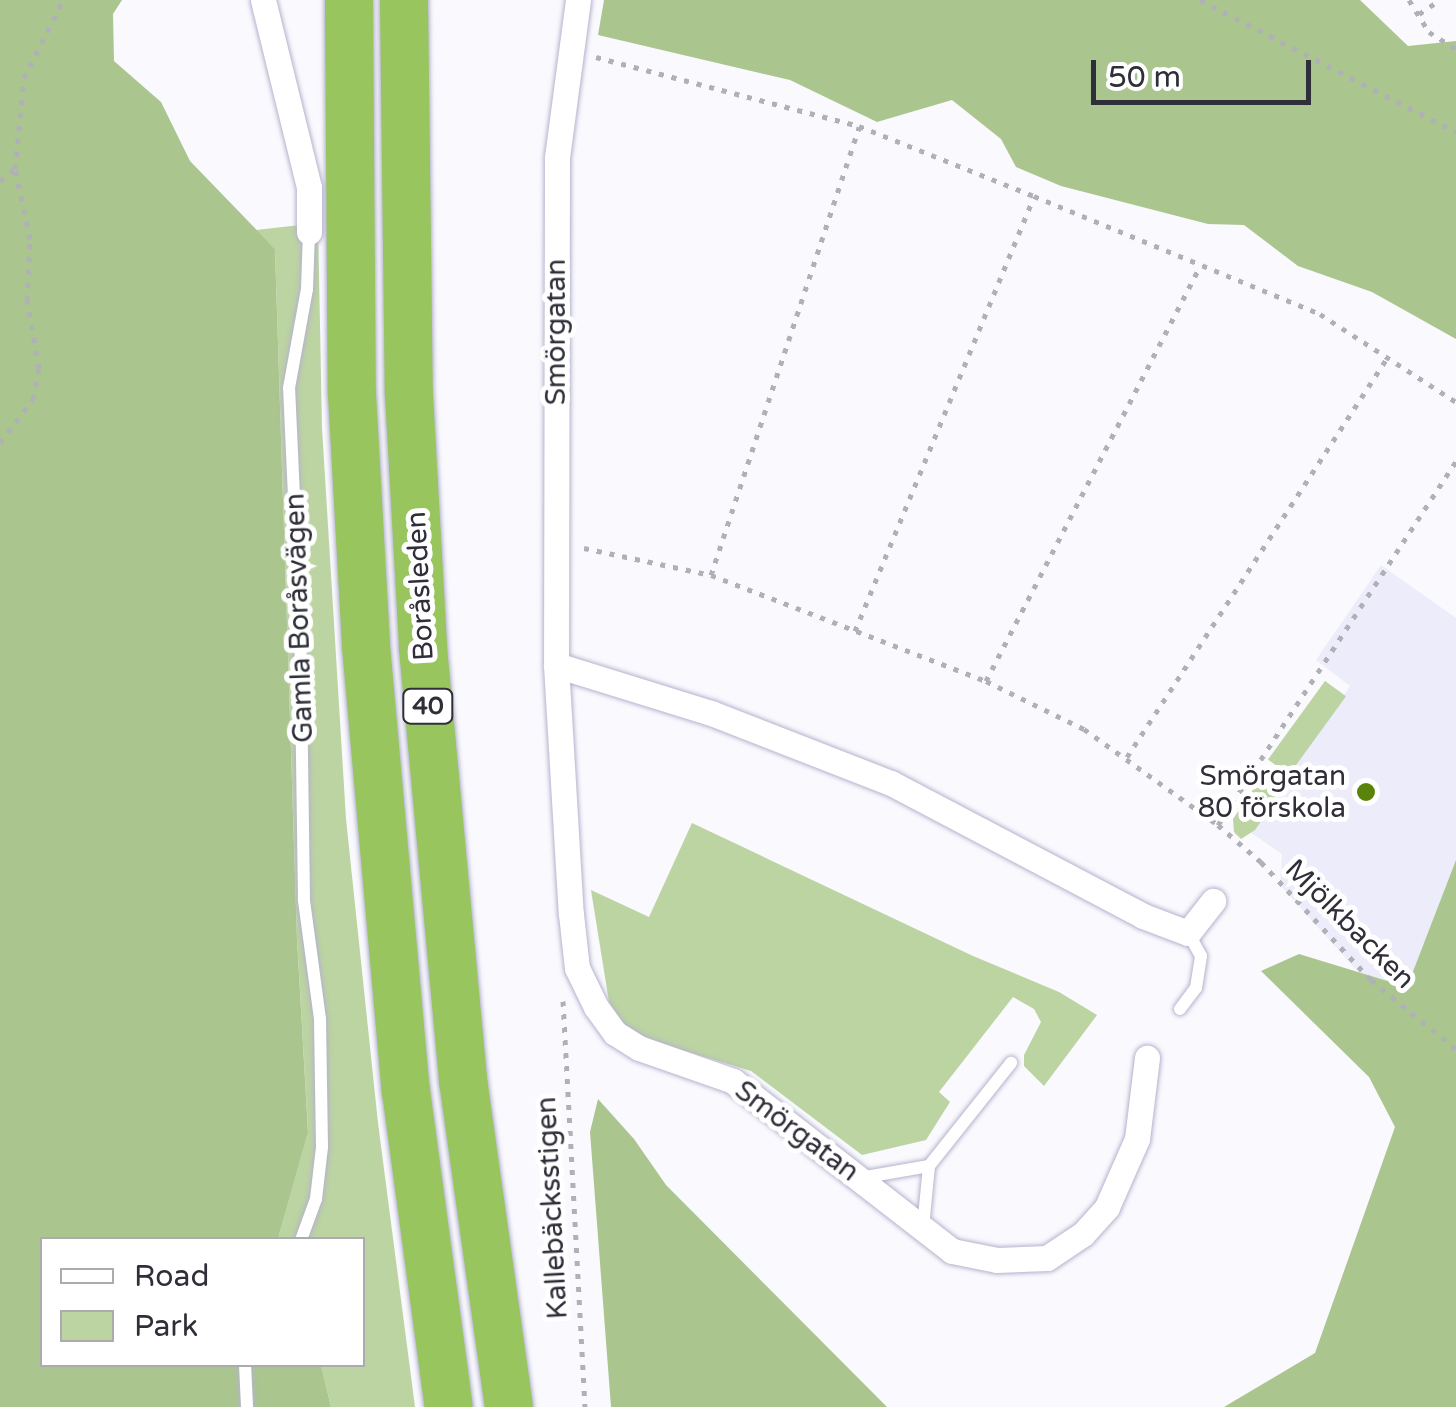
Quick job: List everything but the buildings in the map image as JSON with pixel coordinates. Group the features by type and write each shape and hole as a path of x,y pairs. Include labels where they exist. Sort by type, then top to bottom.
{"highway":[{"name":"Boråsleden","path":"348,0 352,394 368,665 406,1091 448,1407"},
{"name":"Boråsleden","path":"404,0 409,396 423,648 462,1080 509,1407"}],"street":[{"name":"Gamla Boråsvägen","path":"263,0 309,187 309,232"},
{"name":"Smörgatan","path":"578,0 557,158 556,666 577,968 596,1007 615,1033 638,1048 733,1080 952,1251 997,1260 1047,1258 1084,1234 1107,1207 1125,1174 1137,1139 1147,1058"},
{"path":"556,666 711,713 890,783 1143,916 1188,933 1213,900"}],"lane":[{"name":"Gamla Boråsvägen","path":"302,1237 316,1198 322,1147 320,1019 304,900 300,608 290,388 307,288 309,232"},
{"path":"1180,1009 1196,988 1201,956 1188,933"},
{"path":"923,1228 929,1166 1011,1063"},
{"path":"860,1178 929,1166"},
{"path":"245,1367 247,1407"}],"path":[{"path":"0,442 33,399 39,368 27,300 30,238 15,168 24,78 63,0"},
{"path":"1200,0 1456,132"},
{"path":"1409,0 1429,32 1456,50"},
{"path":"1419,14 1440,0"},
{"path":"569,50 859,126 1320,314 1456,402"},
{"path":"711,575 859,126"},
{"path":"0,181 15,168"},
{"path":"855,631 1034,196"},
{"path":"986,681 1201,265"},
{"path":"1127,757 1386,359"},
{"path":"1218,825 1456,462"},
{"name":"Mjölkbacken","path":"557,542 711,575 986,681 1084,729 1218,825 1261,862 1371,980 1456,1049"},
{"name":"Kallebäcksstigen","path":"562,1006 585,1407"}],"shaded area":[{"name":"Smörgatan 80 förskola","path":"1381,565 1456,618 1456,860 1407,988 1360,974 1280,885 1282,854 1250,832 1350,686 1316,660"}],"green space":[{"path":"0,0 122,0 113,14 114,61 161,102 190,161 275,249 297,939 308,1132 279,1237 40,1237 40,1367 321,1367 331,1407 0,1407"},
{"path":"604,0 1360,0 1408,46 1456,41 1456,339 1372,292 1298,266 1244,225 1208,224 1061,186 1016,167 1001,139 952,100 877,122 790,80 598,35"},
{"path":"318,223 322,428 346,819 378,1123 415,1407 331,1407 321,1367 365,1367 365,1237 279,1237 308,1131 297,939 275,249 256,230"},
{"path":"1325,681 1346,696 1289,775 1268,759"},
{"path":"1267,769 1274,773 1270,780 1283,790 1255,830 1241,839 1234,832 1233,819"},
{"path":"692,823 973,956 1059,992 1097,1015 1044,1086 1024,1066 1024,1055 1041,1022 1034,1009 1013,997 939,1092 950,1102 926,1140 862,1155 751,1071 639,1037 621,1021 609,1002 591,890 649,917"},
{"path":"1456,860 1456,1407 1224,1407 1315,1353 1395,1127 1369,1077 1261,971 1299,954 1407,987"},
{"path":"598,1099 634,1139 666,1185 887,1407 611,1407 590,1132"}],"place":[{"name":"Smörgatan 80 förskola","path":"1366,792"}]}
